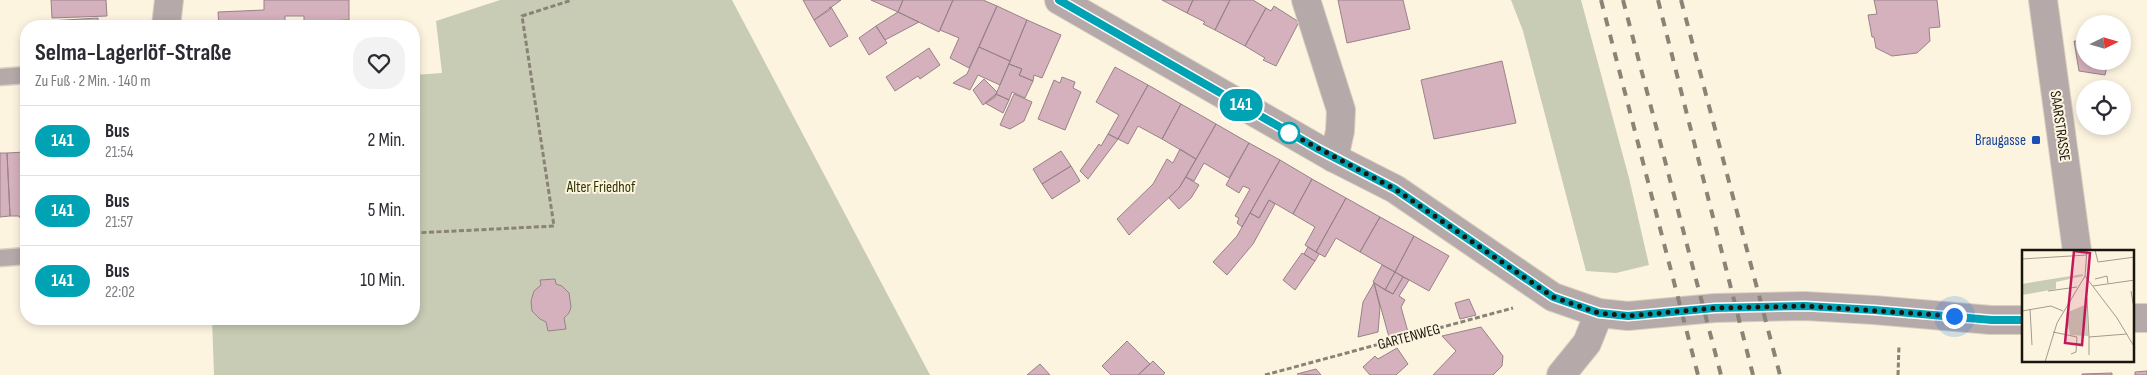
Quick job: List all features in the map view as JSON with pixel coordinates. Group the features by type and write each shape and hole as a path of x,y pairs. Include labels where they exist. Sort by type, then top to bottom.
{"street":[{"path":"167,20 169,0"},
{"path":"1059,0 1334,158 1395,189 1553,297 1599,313 1628,316 1715,308 1805,306 1992,320 2022,320"},
{"path":"1306,0 1341,110 1340,131 1334,158"},
{"name":"SAARSTRASSE","path":"2043,0 2077,250"},
{"path":"1560,375 1587,343 1599,313"},
{"path":"2134,318 2147,318"}],"lane":[{"path":"0,76 20,75"},
{"path":"0,258 20,256"}],"path":[{"path":"420,233 554,226 522,16 572,0"},
{"name":"GARTENWEG","path":"1265,375 1553,297"}],"green space":[{"name":"Alter Friedhof","path":"500,0 732,0 930,375 214,375 212,325 420,325 420,75 442,73 436,21"},
{"path":"1511,0 1581,0 1629,178 1649,265 1616,273 1586,271 1523,31"}],"building":[{"path":"51,0 106,0 107,16 52,18"},
{"path":"264,0 349,0 349,20 304,20 304,16 285,16 285,20 219,20 218,12 264,10"},
{"path":"803,0 841,0 814,20"},
{"path":"871,0 903,0 898,12"},
{"path":"903,0 953,0 939,32 898,12"},
{"path":"953,0 983,0 997,6 969,68 950,58 959,38 940,30"},
{"path":"1162,0 1193,0 1187,13"},
{"path":"1193,0 1230,0 1215,30 1203,24 1205,22 1187,13"},
{"path":"1230,0 1253,0 1266,8 1245,46 1215,30"},
{"path":"1338,0 1403,0 1410,29 1347,43"},
{"path":"1874,0 1937,0 1940,27 1929,28 1930,41 1917,53 1892,56 1876,48 1874,37 1872,37 1868,15 1877,14"},
{"path":"997,6 1027,20 1010,61 979,47"},
{"path":"1274,6 1299,22 1276,66 1263,60 1265,58 1245,46 1266,8 1271,11"},
{"path":"831,7 848,36 830,47 814,20 831,9 829,8"},
{"path":"898,12 919,22 885,40 876,26"},
{"path":"98,18 98,20 65,20"},
{"path":"1027,20 1061,35 1042,78 1034,75 1033,81 1019,75 1022,69 1009,64"},
{"path":"876,26 887,43 869,55 859,38"},
{"path":"979,47 1010,61 1000,85 978,75 970,90 953,83 967,74"},
{"path":"929,48 940,65 920,79 918,76 895,91 886,77"},
{"path":"1502,61 1516,123 1434,139 1421,80"},
{"path":"1009,64 1022,69 1019,75 1033,81 1025,98 1012,92 1009,100 996,94"},
{"path":"1115,67 1148,85 1118,139 1108,134 1119,115 1096,102"},
{"path":"2079,70 2106,70 2105,75"},
{"path":"1062,77 1075,82 1073,88 1081,92 1065,130 1038,119 1054,80 1060,83"},
{"path":"984,79 997,92 995,97 983,105 973,90"},
{"path":"1148,85 1181,104 1162,139 1138,126 1128,144 1118,139"},
{"path":"996,94 1009,100 1003,113 985,103"},
{"path":"1014,94 1032,102 1024,121 1010,129 1000,125"},
{"path":"1181,104 1216,124 1196,159 1162,139"},
{"path":"1216,124 1249,143 1229,178 1204,163 1194,181 1186,177"},
{"path":"1108,134 1118,139 1088,179 1080,171 1099,144 1101,146"},
{"path":"1249,143 1280,160 1242,227 1237,223 1239,218 1235,216 1250,189 1243,186 1239,193 1226,185"},
{"path":"1180,149 1196,159 1179,188 1129,235 1117,219 1153,184 1167,159 1173,163"},
{"path":"1061,151 1071,166 1042,184 1033,169"},
{"path":"20,152 20,217 10,216 7,153"},
{"path":"0,153 7,153 10,216 0,217"},
{"path":"1280,160 1312,179 1293,214 1269,200 1259,218 1250,213"},
{"path":"1071,166 1080,181 1052,199 1042,184"},
{"path":"1186,177 1199,185 1191,198 1179,209 1169,198"},
{"path":"1312,179 1346,198 1316,252 1305,245 1315,227 1293,214"},
{"path":"1346,198 1380,217 1360,252 1336,238 1325,257 1316,252"},
{"path":"1269,200 1275,204 1253,244 1227,275 1213,262 1237,236 1250,213 1259,218"},
{"path":"1380,217 1414,236 1395,272 1360,252"},
{"path":"1414,236 1449,256 1429,291 1395,272"},
{"path":"1308,247 1319,254 1315,261 1304,254"},
{"path":"1302,253 1315,261 1295,290 1283,280"},
{"path":"1382,265 1395,272 1385,290 1373,282"},
{"path":"1395,272 1403,277 1393,294 1385,290"},
{"path":"1403,277 1409,280 1399,296 1405,300 1401,307 1408,332 1389,337 1374,283 1393,294"},
{"path":"555,279 556,284 562,286 569,293 571,307 569,313 564,318 566,329 548,331 546,322 532,311 531,301 534,291 541,285 540,280"},
{"path":"1374,283 1380,307 1378,332 1358,337 1363,302"},
{"path":"1469,299 1476,315 1460,319 1455,303"},
{"path":"1481,327 1503,356 1502,366 1493,375 1433,375 1456,351 1442,336"},
{"path":"1127,341 1150,364 1138,375 1111,375 1102,366"},
{"path":"1397,348 1408,364 1396,375 1370,375 1363,367 1375,356 1378,359"},
{"path":"1153,361 1165,373 1163,375 1138,375"},
{"path":"1040,364 1050,375 1027,375"},
{"path":"1316,369 1321,375 1297,374"},
{"path":"2147,371 2147,375 2135,375 2135,372"},
{"path":"2112,373 2112,375 2082,375 2082,374"}],"railway":[{"path":"1601,0 1698,375"},
{"path":"1623,0 1721,375"},
{"path":"1658,0 1753,375"},
{"path":"1681,0 1780,375"}],"bus line":[{"name":"141","path":"1059,0 1334,158 1395,189 1553,297 1599,313 1628,316 1715,308 1805,306 1992,320 2022,320"}],"place":[{"name":"Braugasse","path":"2036,140"}],"route":[{"path":"1289,133 1284,130 1395,189 1553,297 1599,313 1628,316 1715,308 1805,306 1954,316"}]}
